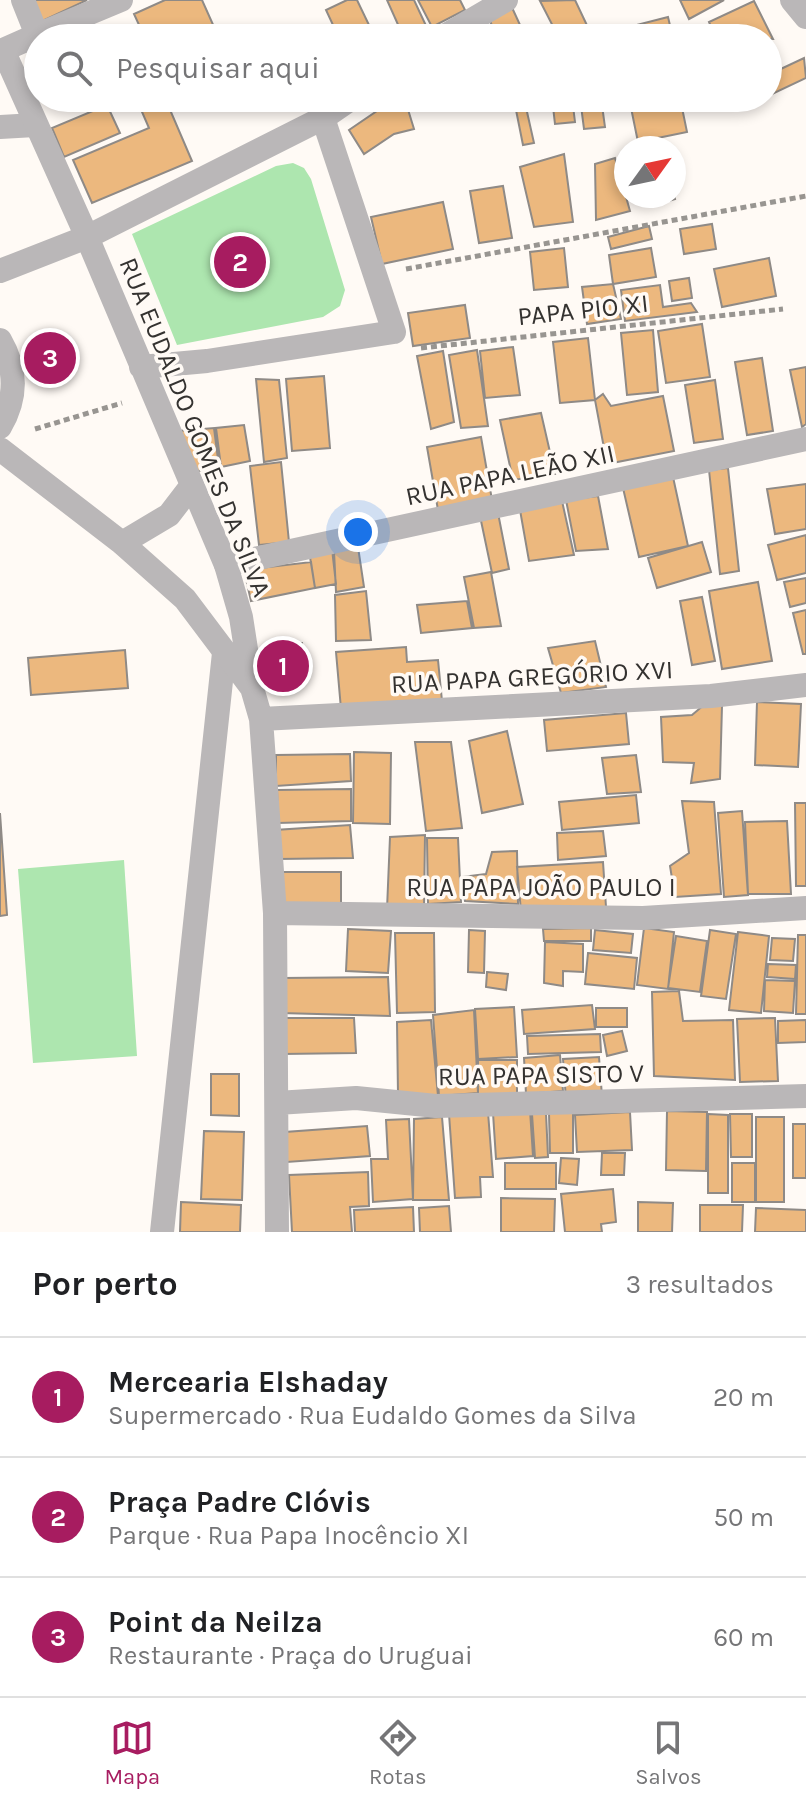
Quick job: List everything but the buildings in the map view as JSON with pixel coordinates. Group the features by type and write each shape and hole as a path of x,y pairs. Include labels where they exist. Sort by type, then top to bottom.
{"street":[{"path":"23,0 33,24"},
{"path":"63,24 121,0"},
{"path":"465,24 506,0"},
{"path":"792,0 806,17"},
{"name":"RUA EUDALDO GOMES DA SILVA","path":"24,41 3,50 24,99"},
{"name":"RUA EUDALDO GOMES DA SILVA","path":"29,112 87,237 226,565 241,617 252,688 261,719 275,913 277,1232"},
{"path":"0,271 87,237 332,112"},
{"path":"141,367 207,361 394,332 323,118"},
{"path":"0,127 35,125"},
{"path":"0,340 14,379 8,412 0,427"},
{"name":"RUA PAPA LEÃO XII","path":"226,565 806,439"},
{"name":"RUA EUDALDO GOMES DA SILVA","path":"0,449 122,543 185,599 252,688"},
{"path":"122,543 169,515 192,485"},
{"path":"162,1232 224,653"},
{"name":"RUA PAPA GREGÓRIO XVI","path":"261,719 711,696 806,685"},
{"name":"RUA PAPA JOÃO PAULO I","path":"275,913 643,918 806,908"},
{"name":"RUA PAPA SISTO V","path":"277,1103 356,1098 436,1106 806,1096"}],"path":[{"path":"375,275 806,196"},
{"name":"PAPA PIO XI","path":"394,332 415,348 783,309"},
{"path":"31,430 153,394"}],"green space":[{"path":"293,163 304,168 311,179 345,290 340,306 323,317 177,345 132,234 276,166"},
{"path":"124,860 137,1056 33,1063 18,869"}],"place":[{"name":"Praça Padre Clóvis","path":"240,262"},
{"name":"Point da Neilza","path":"50,358"},
{"name":"Mercearia Elshaday","path":"283,666"}]}
